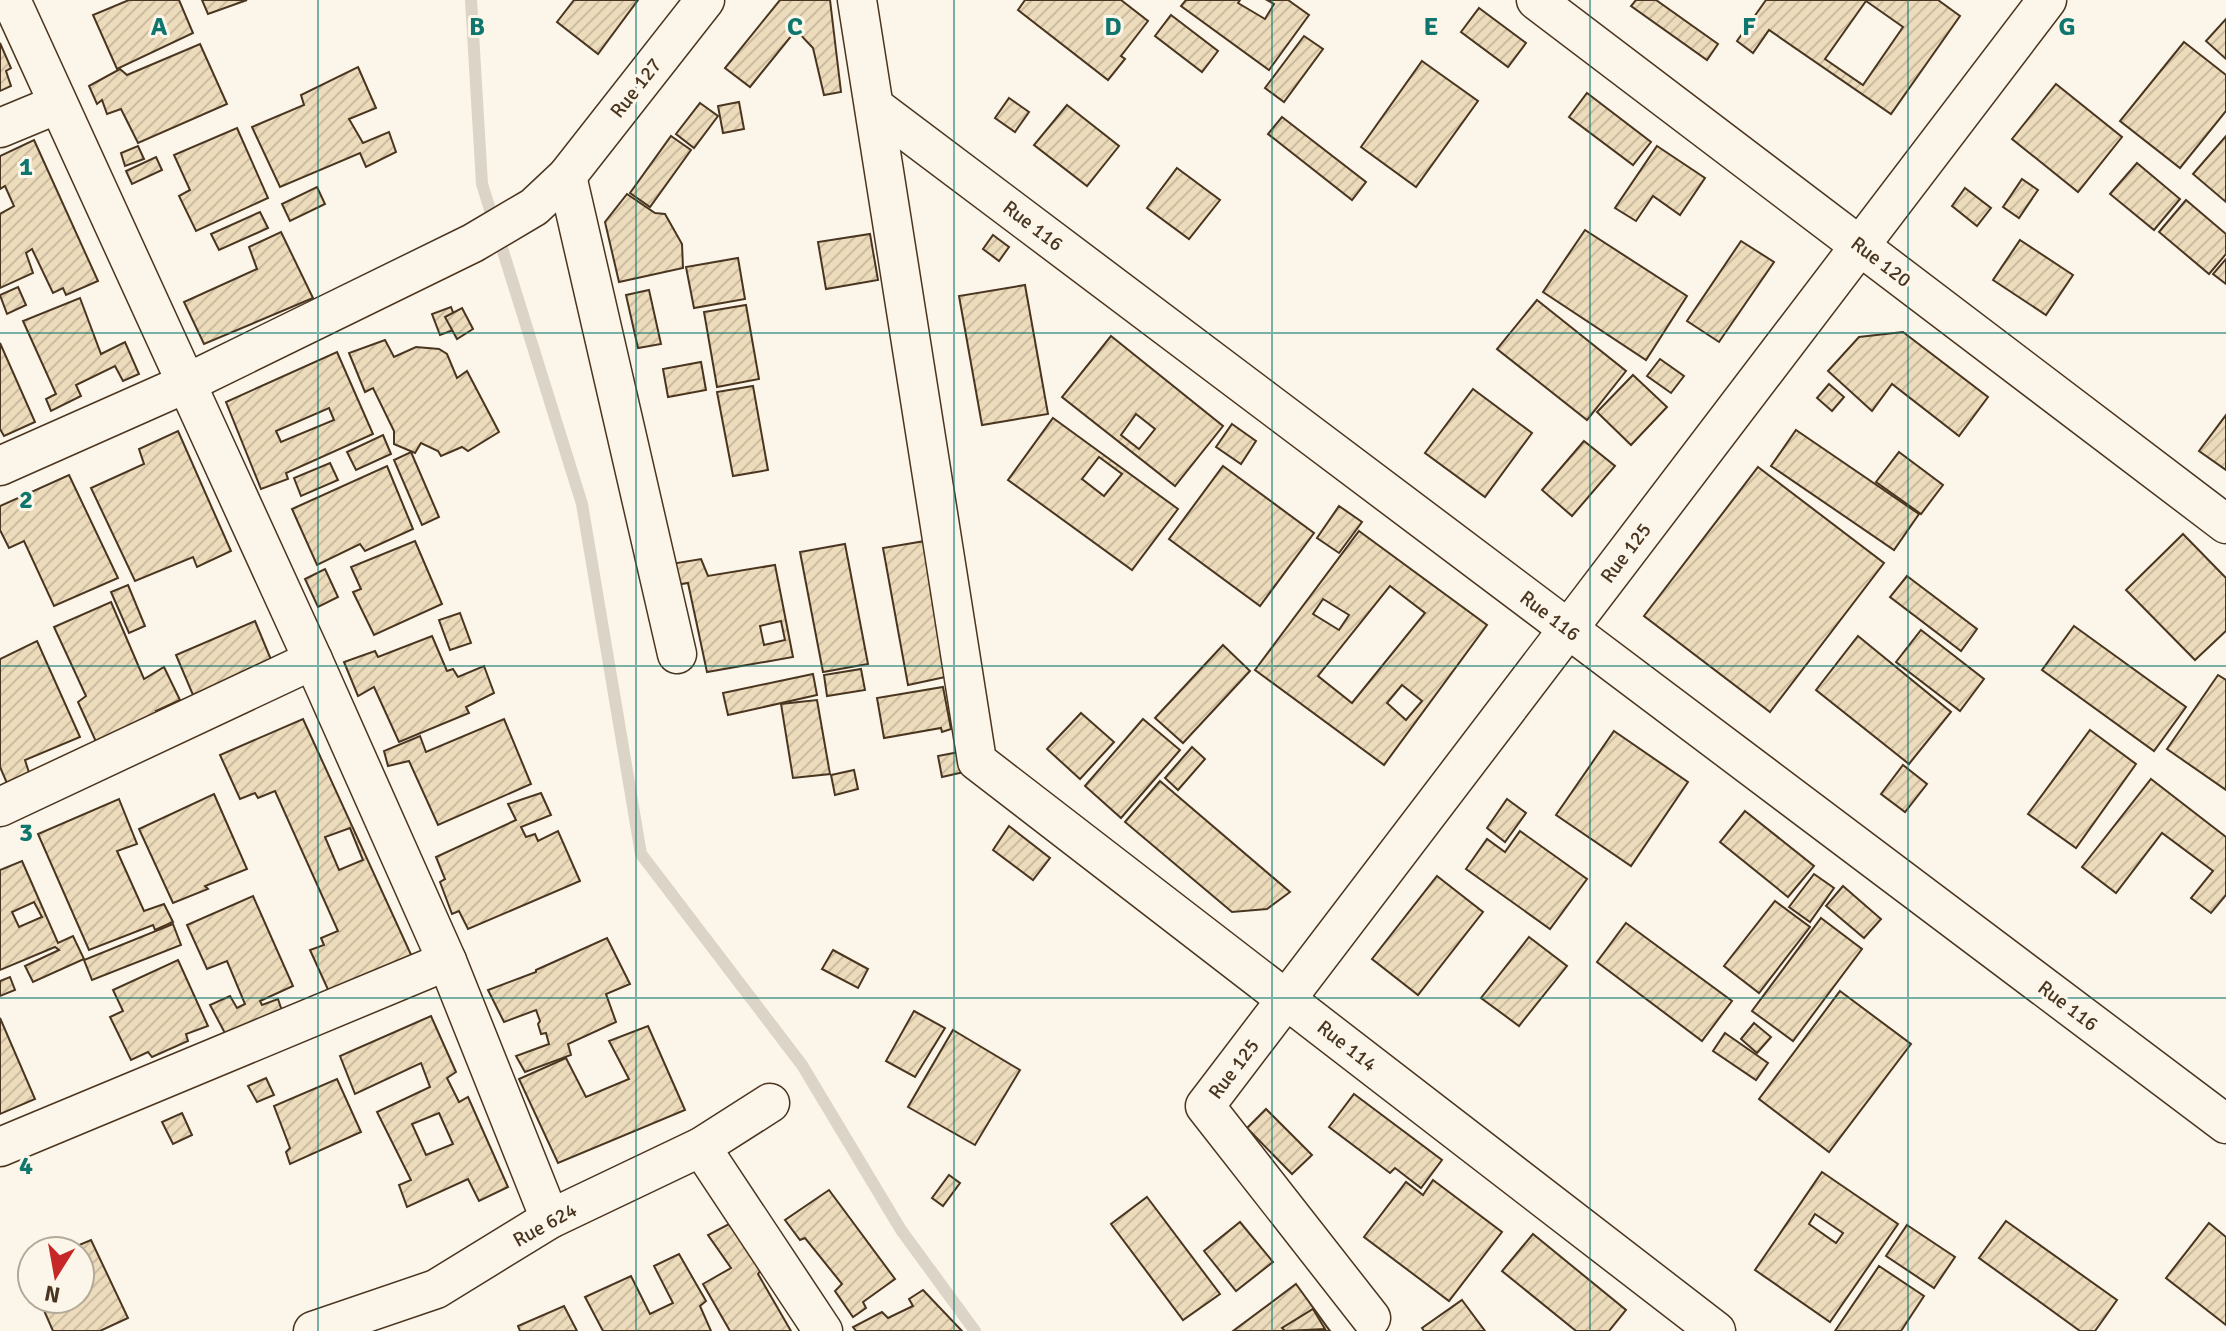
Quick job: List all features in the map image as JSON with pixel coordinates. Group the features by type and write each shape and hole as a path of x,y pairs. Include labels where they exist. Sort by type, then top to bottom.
{"street":[{"path":"11,0 447,961 550,1219"},
{"name":"Rue 127","path":"0,466 187,383 473,243 534,207 567,176 705,0"},
{"path":"857,0 875,107"},
{"name":"Rue 120","path":"1536,0 2226,524"},
{"name":"Rue 125","path":"1371,1318 1205,1106 2047,0"},
{"path":"0,128 58,104"},
{"name":"Rue 116","path":"875,107 2226,1124"},
{"name":"Rue 114","path":"875,107 977,761 1716,1331"},
{"path":"567,176 677,654"},
{"path":"0,807 313,660"},
{"path":"0,1147 447,961"},
{"name":"Rue 624","path":"313,1331 436,1289 550,1219 701,1147 770,1103"},
{"path":"701,1147 823,1331"}],"building":[{"path":"129,0 179,0 193,33 117,69 93,15"},
{"path":"202,0 247,0 208,14"},
{"path":"574,0 638,0 598,54 557,22"},
{"path":"780,0 830,0 841,92 824,95 813,48 796,30 750,87 725,68"},
{"path":"1025,0 1121,0 1148,21 1121,56 1125,59 1108,80 1018,10"},
{"path":"1186,0 1240,0 1238,3 1265,19 1274,4 1267,0 1288,0 1309,15 1269,70 1181,6"},
{"path":"1636,0 1656,0 1718,44 1707,60 1631,6"},
{"path":"1766,0 1938,0 1960,16 1891,114 1769,30 1753,53 1737,41","holes":["1866,1 1903,27 1863,85 1825,59"]},
{"path":"1479,8 1526,43 1508,67 1461,32"},
{"path":"1171,15 1218,51 1202,72 1155,36"},
{"path":"2226,19 2226,59 2206,41"},
{"path":"1304,36 1323,49 1284,102 1265,88"},
{"path":"2184,42 2226,75 2226,111 2180,168 2120,121"},
{"path":"0,43 11,68 6,71 11,86 0,91"},
{"path":"200,44 227,104 138,143 121,109 107,114 102,100 97,104 89,86 120,69 127,75"},
{"path":"1422,61 1478,101 1416,187 1361,147"},
{"path":"358,67 376,108 349,119 363,143 389,132 396,152 366,167 360,153 280,187 252,127 304,105 301,95"},
{"path":"2056,84 2122,137 2078,192 2012,139"},
{"path":"1587,93 1651,142 1633,165 1569,117"},
{"path":"1009,98 1029,112 1015,132 995,118"},
{"path":"739,102 744,129 723,133 718,106"},
{"path":"700,103 718,116 694,148 676,134"},
{"path":"1067,105 1119,146 1087,186 1034,145"},
{"path":"1282,117 1366,182 1352,200 1268,134"},
{"path":"237,128 268,198 196,231 179,196 190,190 174,155"},
{"path":"671,136 691,150 650,207 630,193"},
{"path":"2226,136 2226,202 2193,174"},
{"path":"34,140 98,281 66,295 63,288 53,293 32,249 26,253 33,273 0,288 0,214 14,206 5,186 0,189 0,156"},
{"path":"138,146 144,159 125,166 121,153"},
{"path":"1657,146 1705,178 1680,215 1653,196 1636,221 1615,208"},
{"path":"156,157 162,170 132,184 126,171"},
{"path":"2137,163 2180,199 2154,230 2110,194"},
{"path":"1177,168 1220,200 1189,239 1147,208"},
{"path":"2022,179 2038,190 2019,218 2003,207"},
{"path":"317,187 325,204 290,221 282,204"},
{"path":"1965,188 1991,208 1977,226 1952,206"},
{"path":"627,194 655,213 665,214 682,244 683,268 619,282 605,222"},
{"path":"2186,200 2226,234 2226,254 2209,274 2159,232"},
{"path":"260,212 268,228 219,250 211,234"},
{"path":"1585,230 1687,296 1646,360 1543,292"},
{"path":"281,232 313,298 204,344 184,302 257,269 249,247"},
{"path":"870,234 878,280 826,289 818,242"},
{"path":"993,235 1009,247 999,261 983,249"},
{"path":"2020,240 2073,275 2046,315 1993,280"},
{"path":"1741,241 1774,262 1719,342 1687,321"},
{"path":"738,258 745,299 694,308 686,267"},
{"path":"2226,259 2226,284 2213,274"},
{"path":"1025,285 1048,414 982,425 959,296"},
{"path":"18,287 26,305 7,314 0,295"},
{"path":"649,290 661,344 638,348 626,295"},
{"path":"80,298 101,354 125,342 139,374 123,381 115,366 76,385 81,396 51,411 46,399 56,394 23,321"},
{"path":"1537,300 1626,371 1587,420 1497,349"},
{"path":"746,305 759,379 717,387 704,312"},
{"path":"451,307 459,328 440,335 432,314"},
{"path":"462,308 473,329 457,339 445,317"},
{"path":"1903,332 1988,397 1959,436 1892,384 1872,411 1828,371 1859,337"},
{"path":"1111,336 1223,426 1175,486 1062,397","holes":["1136,414 1155,429 1139,449 1121,435"]},
{"path":"385,340 394,357 416,347 439,349 447,354 457,378 467,371 499,432 468,451 462,447 441,456 438,451 421,443 415,453 394,444 394,431 373,388 365,392 349,353"},
{"path":"0,343 35,422 4,436 0,429"},
{"path":"337,352 373,434 286,473 288,479 261,489 226,402","holes":["329,408 334,420 281,442 276,431"]},
{"path":"1660,359 1684,376 1671,393 1647,376"},
{"path":"701,362 706,390 668,397 663,369"},
{"path":"1633,375 1667,407 1631,445 1597,412"},
{"path":"1829,384 1844,397 1832,411 1817,398"},
{"path":"753,386 768,470 733,476 717,392"},
{"path":"1473,389 1532,433 1485,497 1425,453"},
{"path":"2226,415 2226,470 2199,451"},
{"path":"1053,418 1178,509 1132,570 1008,480","holes":["1099,457 1122,474 1104,496 1082,479"]},
{"path":"1232,424 1256,441 1241,464 1216,447"},
{"path":"1796,430 1919,514 1894,550 1771,466"},
{"path":"178,431 231,551 197,567 193,557 135,581 91,488 144,464 139,449"},
{"path":"383,435 391,454 356,470 347,452"},
{"path":"1584,441 1615,466 1572,516 1542,490"},
{"path":"411,452 439,517 422,525 394,460"},
{"path":"1899,452 1943,485 1921,514 1876,482"},
{"path":"330,463 338,480 301,496 294,478"},
{"path":"387,466 413,529 365,551 360,544 317,565 292,509"},
{"path":"1223,466 1314,533 1260,606 1169,539"},
{"path":"1758,467 1884,563 1770,712 1644,616"},
{"path":"69,475 118,578 54,606 24,541 9,548 0,530 0,506"},
{"path":"1339,506 1362,522 1339,553 1317,538"},
{"path":"1359,531 1487,625 1384,765 1255,670","holes":["1390,586 1425,613 1352,703 1318,676","1323,599 1349,615 1339,630 1313,614","1402,685 1422,701 1406,720 1387,703"]},
{"path":"2183,534 2226,578 2226,631 2195,660 2126,590"},
{"path":"415,541 442,604 374,635 353,592 361,589 351,567"},
{"path":"925,541 950,676 908,685 883,548"},
{"path":"845,544 868,664 823,672 800,552"},
{"path":"701,559 708,576 775,565 793,657 707,672 688,583 669,586 665,565","holes":["781,621 785,640 764,645 760,626"]},
{"path":"325,569 338,597 318,607 305,579"},
{"path":"1907,576 1977,629 1961,651 1890,597"},
{"path":"128,585 145,626 129,633 111,592"},
{"path":"111,602 144,679 164,667 180,700 156,711 160,718 97,744 78,702 86,696 54,627"},
{"path":"460,613 471,643 450,650 439,620"},
{"path":"255,621 272,662 193,695 176,655"},
{"path":"2074,626 2186,707 2154,751 2042,670"},
{"path":"1921,630 1984,679 1960,711 1896,662"},
{"path":"432,636 447,671 453,669 458,677 484,666 494,693 466,707 469,713 399,742 374,687 358,696 344,662 375,651 378,657"},
{"path":"1858,636 1951,712 1909,764 1816,690"},
{"path":"37,641 80,737 25,760 31,779 9,788 0,767 0,659"},
{"path":"1223,645 1250,671 1183,743 1155,718"},
{"path":"861,669 865,690 827,696 824,675"},
{"path":"813,674 817,695 728,715 723,693"},
{"path":"2218,675 2226,680 2226,790 2167,749"},
{"path":"943,687 951,729 884,738 877,698"},
{"path":"817,700 830,774 793,778 781,704"},
{"path":"1081,713 1114,742 1080,779 1047,749"},
{"path":"303,719 413,959 330,994 310,950 324,945 321,938 338,931 275,791 258,798 255,793 240,799 220,755","holes":["350,828 363,860 339,870 325,837"]},
{"path":"504,719 531,784 438,825 409,761 388,766 384,751 420,736 426,752"},
{"path":"1143,719 1180,750 1121,818 1085,786"},
{"path":"2090,730 2136,764 2076,848 2028,814"},
{"path":"1614,731 1688,782 1631,866 1556,815"},
{"path":"1192,747 1205,759 1178,790 1165,778"},
{"path":"959,752 964,772 942,777 938,756"},
{"path":"1903,765 1927,784 1905,812 1881,794"},
{"path":"854,770 858,789 835,795 831,775"},
{"path":"2151,779 2226,837 2226,895 2211,913 2191,898 2213,871 2162,833 2116,893 2082,867"},
{"path":"1160,781 1290,892 1267,909 1232,912 1125,822"},
{"path":"541,793 551,815 521,827 526,837 535,834 538,841 558,831 580,881 468,929 459,911 452,914 440,882 445,879 436,857 516,820 508,804"},
{"path":"214,794 247,869 173,903 139,829"},
{"path":"119,799 137,844 117,851 144,911 164,904 173,922 155,930 153,925 89,950 38,834"},
{"path":"1507,799 1526,813 1505,842 1487,828"},
{"path":"1745,811 1814,866 1788,897 1720,842"},
{"path":"1009,826 1050,858 1033,880 993,850"},
{"path":"1520,831 1587,879 1550,929 1466,869 1487,839 1505,852"},
{"path":"22,861 58,943 73,936 84,959 33,982 25,966 59,950 55,947 0,970 0,870","holes":["34,902 42,917 19,927 12,912"]},
{"path":"1814,874 1834,888 1810,922 1789,907"},
{"path":"1437,876 1483,912 1418,995 1372,959"},
{"path":"1843,886 1881,919 1864,938 1826,906"},
{"path":"253,896 293,986 260,1001 262,1005 278,999 282,1011 226,1035 210,1005 230,996 237,1008 245,1004 227,961 207,969 187,925"},
{"path":"1775,901 1810,927 1759,993 1724,966"},
{"path":"1821,918 1862,949 1793,1041 1752,1011"},
{"path":"1626,923 1732,1001 1702,1041 1597,962"},
{"path":"173,924 181,945 92,980 84,960"},
{"path":"1529,937 1567,966 1519,1026 1481,998"},
{"path":"607,938 630,984 606,994 616,1022 568,1044 571,1055 525,1072 516,1056 549,1044 546,1033 541,1034 536,1010 504,1022 488,990 536,972"},
{"path":"833,950 868,969 858,988 822,969"},
{"path":"178,960 208,1026 186,1034 188,1041 152,1057 148,1052 131,1060 110,1017 123,1011 113,990"},
{"path":"10,977 15,990 0,996 0,981"},
{"path":"1840,991 1911,1044 1829,1152 1759,1099"},
{"path":"914,1011 945,1028 915,1077 886,1061"},
{"path":"431,1016 456,1072 447,1078 459,1102 468,1097 508,1187 479,1201 468,1179 407,1207 399,1185 411,1180 377,1112 430,1087 421,1063 355,1094 340,1056","holes":["439,1113 453,1144 426,1155 412,1124"]},
{"path":"0,1018 35,1099 0,1114"},
{"path":"1754,1023 1771,1037 1757,1053 1741,1039"},
{"path":"648,1026 685,1110 558,1163 519,1079 566,1058 586,1097 629,1079 609,1041"},
{"path":"953,1030 1020,1070 975,1145 908,1107"},
{"path":"1725,1033 1768,1063 1756,1080 1713,1051"},
{"path":"266,1078 274,1095 257,1102 248,1086"},
{"path":"337,1079 361,1132 290,1164 286,1152 290,1148 274,1106"},
{"path":"1354,1094 1442,1160 1421,1188 1395,1168 1390,1173 1329,1127"},
{"path":"1266,1109 1312,1155 1292,1174 1247,1128"},
{"path":"182,1113 192,1135 173,1144 162,1122"},
{"path":"1822,1172 1898,1224 1830,1322 1755,1270","holes":["1815,1214 1843,1233 1836,1243 1809,1224"]},
{"path":"949,1175 960,1183 943,1206 932,1198"},
{"path":"1433,1180 1502,1232 1449,1301 1364,1237 1406,1182 1423,1195"},
{"path":"829,1190 895,1279 863,1302 866,1308 853,1317 835,1291 842,1284 805,1238 800,1240 785,1220"},
{"path":"1147,1197 1220,1294 1183,1320 1111,1224"},
{"path":"2006,1221 2117,1300 2095,1331 2080,1331 1979,1258"},
{"path":"1240,1222 1273,1262 1236,1291 1204,1251"},
{"path":"2209,1223 2226,1237 2226,1325 2166,1278"},
{"path":"729,1224 761,1270 758,1274 791,1331 730,1331 703,1284 731,1268 708,1235"},
{"path":"1907,1225 1955,1257 1934,1288 1886,1256"},
{"path":"1533,1234 1626,1310 1609,1331 1576,1331 1502,1271"},
{"path":"96,1251 128,1318 100,1331 53,1331 46,1315 96,1315"},
{"path":"679,1254 706,1301 700,1306 711,1331 603,1331 585,1297 631,1276 650,1314 673,1303 654,1266"},
{"path":"1879,1266 1924,1296 1901,1331 1835,1331"},
{"path":"1296,1284 1330,1331 1233,1331"},
{"path":"923,1290 962,1331 856,1331 853,1327 882,1312 888,1318 913,1306 909,1299"},
{"path":"1462,1300 1485,1331 1424,1331 1422,1328"},
{"path":"564,1306 577,1331 520,1331 518,1326"},
{"path":"1313,1309 1325,1329 1285,1331 1282,1328"}],"waterway":[{"path":"471,0 482,184 582,504 641,854 802,1065 901,1230 975,1331"}]}
